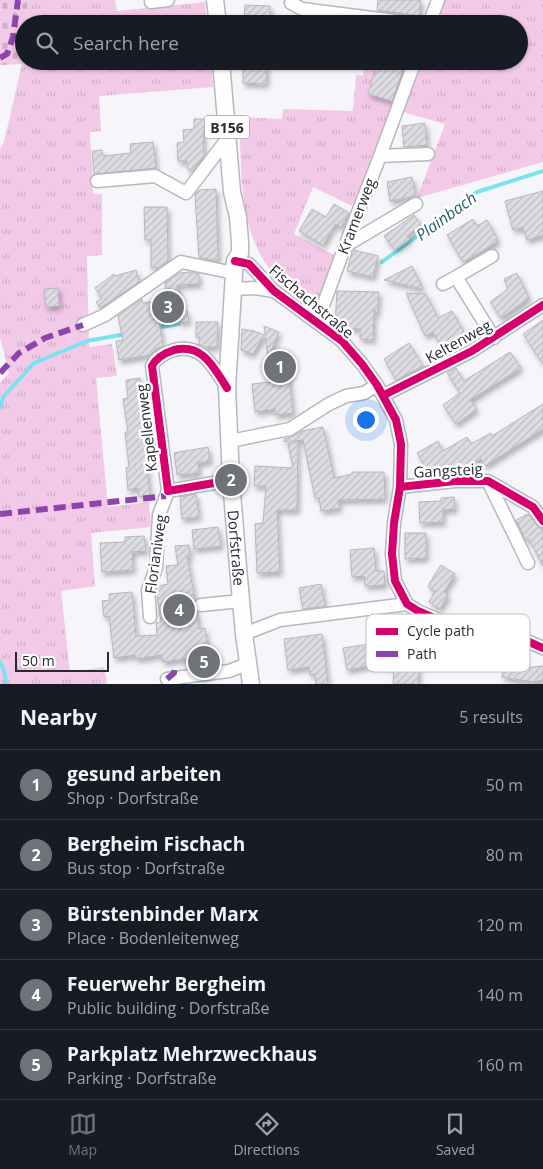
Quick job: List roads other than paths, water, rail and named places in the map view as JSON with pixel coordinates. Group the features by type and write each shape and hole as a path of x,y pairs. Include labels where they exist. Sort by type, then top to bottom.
{"main road":[{"path":"215,0 217,15"},
{"name":"Dorfstraße","path":"222,70 232,192 228,217 228,254 233,274 227,388 231,480 244,634 251,684"}],"street":[{"path":"151,2 168,0"},
{"path":"432,15 438,0"},
{"path":"291,3 302,9 349,15"},
{"name":"Kramerweg","path":"317,322 412,70"},
{"path":"98,181 155,176 186,193 228,138"},
{"path":"380,156 428,154"},
{"path":"344,246 416,204"},
{"path":"443,284 492,256"},
{"path":"84,325 105,315 182,262 233,274"},
{"name":"Fischachstraße","path":"274,291 255,288 233,274 249,264 274,291 342,342 362,364 380,390 396,420 401,444 400,487 394,523 392,554 395,581 407,604"},
{"path":"456,277 494,338"},
{"name":"Keltenweg","path":"230,441 290,429 329,404 346,396 380,390 472,351 543,305"},
{"name":"Kapellenweg","path":"227,388 207,357 196,350 181,348 167,352 155,361 152,366 168,491 231,480"},
{"name":"Gangsteig","path":"400,487 455,481 488,481 533,507 543,521"},
{"path":"488,481 528,563"},
{"name":"Florianiweg","path":"150,617 148,590 156,568 159,515 168,491"},
{"path":"201,605 241,601"},
{"path":"244,634 280,620 407,604 425,614"},
{"path":"530,642 543,648"},
{"path":"167,679 201,679 247,664"}],"waterway":[{"name":"Plainbach","path":"382,262 477,192 543,171"},
{"name":"Plainbach","path":"155,328 179,324"},
{"name":"Plainbach","path":"0,408 3,397 34,363 87,341 126,334"},
{"name":"Plainbach","path":"0,661 5,674 6,684"}],"place":[{"name":"Bürstenbinder Marx","path":"168,307"},
{"name":"gesund arbeiten","path":"280,367"},
{"name":"Bergheim Fischach","path":"231,480"},
{"name":"Feuerwehr Bergheim","path":"179,610"},
{"name":"Parkplatz Mehrzweckhaus","path":"204,662"}]}
